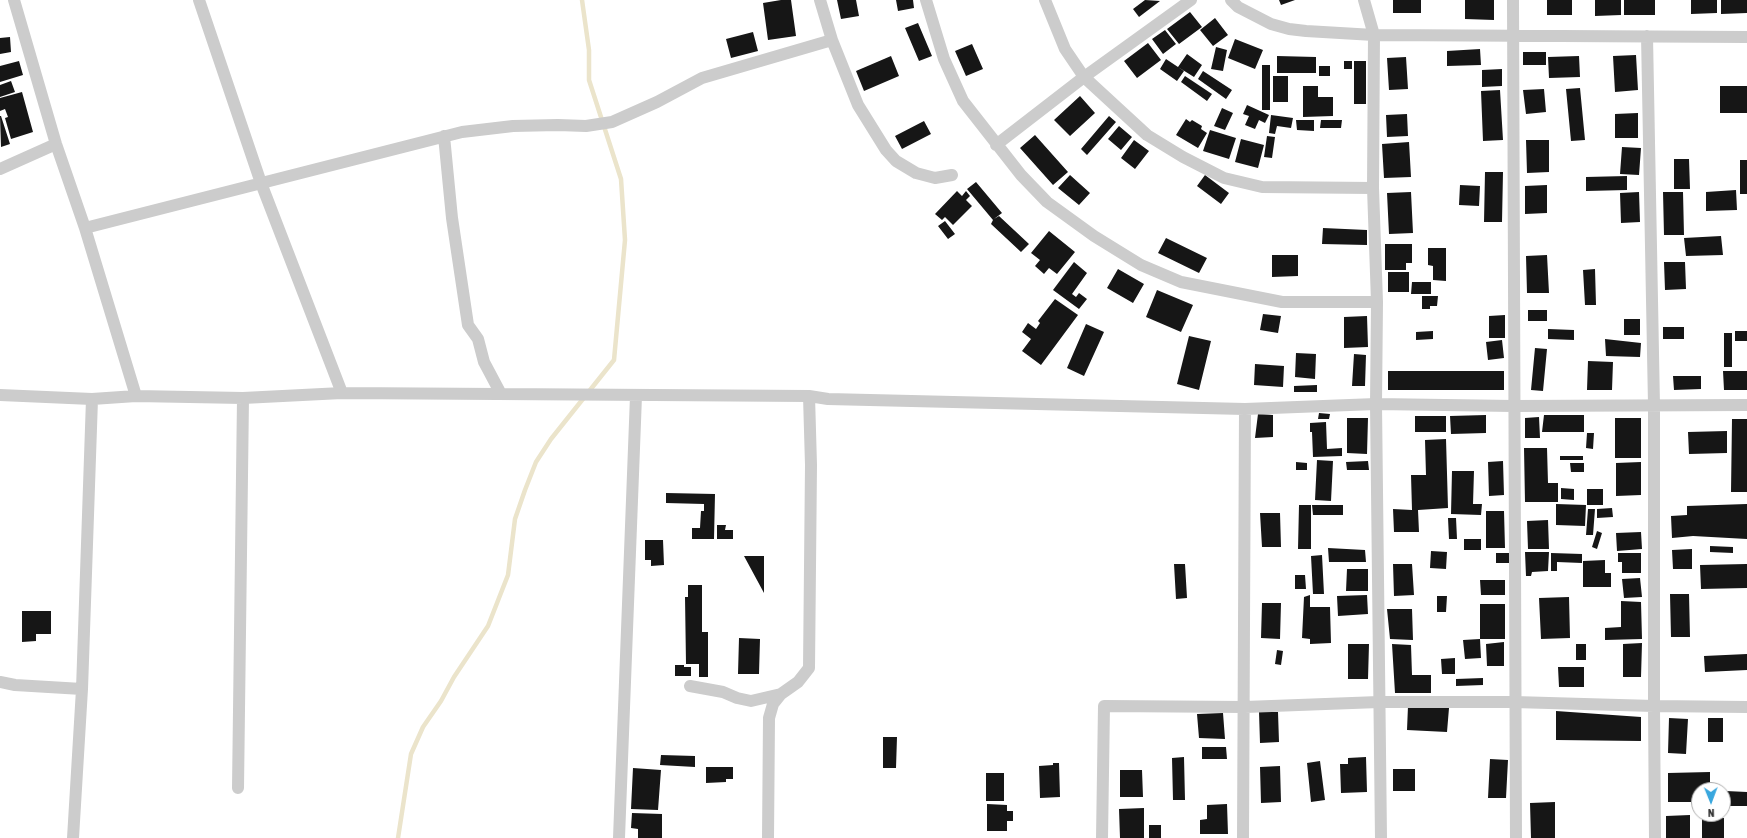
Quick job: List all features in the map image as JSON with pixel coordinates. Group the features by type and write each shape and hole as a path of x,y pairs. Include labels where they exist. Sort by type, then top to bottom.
{"street":[{"path":"14,0 56,144 85,228 136,396"},
{"path":"199,0 261,183 342,393"},
{"path":"820,0 832,40 858,105 886,150 896,161 916,173 935,178 952,175"},
{"path":"926,0 929,14 944,59 963,101 996,145 1021,175 1047,202 1094,236 1141,265 1181,282 1282,302 1377,302"},
{"path":"1045,0 1065,49 1084,77 1147,135 1183,157 1224,178 1262,187 1373,188"},
{"path":"996,145 1084,77 1191,0"},
{"path":"1230,0 1249,13 1271,24 1289,29 1374,35 1747,37"},
{"path":"1364,0 1374,35 1373,188 1377,302 1376,404 1381,838"},
{"path":"1513,0 1514,702 1516,838"},
{"path":"1647,36 1654,405 1655,838"},
{"path":"85,228 462,132 513,126 586,126 612,122 657,102 702,78 832,40"},
{"path":"444,136 452,218 468,325 478,339 484,362 501,394"},
{"path":"0,170 56,144"},
{"path":"0,395 92,399 136,396 244,398 342,393 809,396 828,399 1245,409 1376,404 1513,406 1747,405"},
{"path":"619,838 636,396"},
{"path":"768,838 769,718 774,704 781,694 798,682 809,668 811,465 809,396"},
{"path":"238,788 244,398"},
{"path":"73,838 82,688 92,399"},
{"path":"1243,838 1245,409"},
{"path":"0,682 15,685 82,688"},
{"path":"690,686 723,692 737,698 751,701 781,694"},
{"path":"1102,838 1104,706 1244,707 1379,702 1514,702 1747,707"}],"building":[{"path":"791,0 796,36 768,40 763,3"},
{"path":"837,0 856,0 859,16 841,19"},
{"path":"896,0 913,0 914,8 898,11"},
{"path":"1145,0 1160,1 1139,17 1133,9"},
{"path":"1279,0 1295,0 1281,5"},
{"path":"1393,0 1421,0 1421,13 1393,13"},
{"path":"1465,0 1494,0 1494,20 1465,19"},
{"path":"1547,0 1572,0 1572,15 1547,15"},
{"path":"1595,0 1621,0 1621,15 1595,16"},
{"path":"1624,0 1655,0 1655,15 1624,15"},
{"path":"1691,0 1717,0 1717,13 1691,14"},
{"path":"1721,0 1747,0 1747,13 1721,14"},
{"path":"1190,12 1202,27 1179,44 1167,29"},
{"path":"1215,18 1228,35 1213,46 1200,30"},
{"path":"918,23 932,56 919,61 905,28"},
{"path":"1165,30 1176,44 1163,54 1152,39"},
{"path":"753,32 758,51 731,58 726,39"},
{"path":"10,37 11,52 0,54 0,38"},
{"path":"1235,39 1263,50 1255,69 1228,58"},
{"path":"1148,43 1161,60 1137,78 1124,61"},
{"path":"972,44 983,69 966,76 955,51"},
{"path":"1216,47 1227,50 1223,71 1211,69"},
{"path":"1480,49 1481,65 1447,66 1447,51"},
{"path":"1523,52 1546,52 1546,65 1523,65"},
{"path":"1187,54 1202,65 1194,77 1178,67"},
{"path":"1636,55 1638,90 1615,92 1613,56"},
{"path":"891,56 899,76 864,91 856,71"},
{"path":"1277,56 1316,57 1316,73 1277,73"},
{"path":"1579,56 1580,77 1549,78 1548,57"},
{"path":"1406,57 1408,89 1389,90 1387,58"},
{"path":"1166,59 1184,71 1177,81 1160,69"},
{"path":"19,61 23,75 0,82 0,66"},
{"path":"1344,61 1352,61 1352,69 1344,69"},
{"path":"1354,61 1366,61 1366,104 1354,104"},
{"path":"1262,65 1270,65 1270,110 1262,110"},
{"path":"1319,66 1330,66 1330,76 1319,76"},
{"path":"1502,69 1502,86 1482,87 1482,70"},
{"path":"1203,71 1232,90 1226,99 1198,79"},
{"path":"1185,76 1212,94 1207,101 1181,82"},
{"path":"1273,76 1288,76 1288,102 1273,102"},
{"path":"11,81 15,92 0,97 0,85"},
{"path":"1303,86 1318,86 1318,97 1333,97 1333,116 1303,117"},
{"path":"1720,86 1747,86 1747,113 1720,113"},
{"path":"1580,88 1585,140 1571,141 1566,89"},
{"path":"1544,89 1546,112 1526,114 1523,90"},
{"path":"1500,90 1503,140 1483,141 1481,91"},
{"path":"22,92 33,132 11,139 5,118 8,117 5,109 0,111 0,98"},
{"path":"1080,96 1095,113 1070,136 1054,120"},
{"path":"1247,105 1269,115 1265,123 1259,120 1255,129 1245,125 1249,116 1243,114"},
{"path":"1222,108 1233,113 1225,130 1214,126"},
{"path":"1638,113 1638,138 1615,138 1615,114"},
{"path":"1407,114 1408,136 1387,137 1386,115"},
{"path":"1271,115 1293,118 1291,128 1277,126 1275,134 1269,133"},
{"path":"0,116 10,144 1,147"},
{"path":"1109,116 1116,122 1087,155 1081,149"},
{"path":"1186,119 1190,122 1192,120 1202,126 1201,129 1207,133 1198,148 1176,135"},
{"path":"1296,120 1314,120 1314,131 1297,130"},
{"path":"1321,120 1342,120 1341,128 1320,128"},
{"path":"924,121 931,134 902,149 895,136"},
{"path":"1119,126 1132,137 1121,150 1108,139"},
{"path":"1210,130 1236,138 1229,159 1203,151"},
{"path":"1035,135 1068,172 1053,185 1020,148"},
{"path":"1267,136 1275,137 1272,158 1264,157"},
{"path":"1241,139 1264,145 1258,168 1235,162"},
{"path":"1134,140 1149,151 1135,169 1121,158"},
{"path":"1526,140 1549,140 1549,172 1527,173"},
{"path":"1409,142 1411,177 1384,178 1382,144"},
{"path":"1622,147 1641,148 1639,175 1620,174"},
{"path":"1674,159 1689,159 1690,189 1674,189"},
{"path":"1740,160 1747,160 1747,194 1740,194"},
{"path":"1485,172 1503,172 1502,222 1484,222"},
{"path":"1070,175 1090,193 1079,205 1058,188"},
{"path":"1205,175 1229,193 1221,204 1197,186"},
{"path":"1627,176 1627,190 1586,191 1586,177"},
{"path":"976,182 1002,213 994,219 999,216 1029,244 1021,252 991,224 993,220 967,189"},
{"path":"1460,185 1480,186 1479,206 1459,205"},
{"path":"1547,185 1547,213 1525,214 1525,186"},
{"path":"1736,190 1737,210 1706,211 1706,192"},
{"path":"957,191 962,196 966,191 970,196 966,200 972,206 953,225 945,217 942,220 935,214"},
{"path":"1411,192 1413,233 1389,234 1387,193"},
{"path":"1639,192 1640,222 1621,223 1620,193"},
{"path":"1663,192 1683,192 1684,235 1664,235"},
{"path":"945,221 955,234 948,239 938,226"},
{"path":"1323,228 1367,230 1367,245 1322,244"},
{"path":"1049,231 1075,252 1057,274 1049,268 1044,274 1035,266 1040,260 1031,253"},
{"path":"1721,236 1723,255 1686,256 1684,238"},
{"path":"1166,238 1207,258 1199,273 1158,253"},
{"path":"1385,244 1412,244 1412,263 1406,263 1406,270 1385,270"},
{"path":"1428,248 1446,248 1446,281 1433,280 1433,266 1428,265"},
{"path":"1272,255 1298,255 1298,276 1272,277"},
{"path":"1547,255 1549,293 1527,293 1526,256"},
{"path":"1074,262 1087,273 1072,294 1076,297 1079,293 1087,299 1079,309 1053,290"},
{"path":"1664,262 1685,262 1686,289 1665,290"},
{"path":"1118,269 1144,284 1133,303 1107,288"},
{"path":"1595,269 1596,305 1585,305 1583,270"},
{"path":"1388,272 1409,272 1409,292 1388,292"},
{"path":"1412,282 1431,282 1431,294 1411,294"},
{"path":"1157,290 1193,305 1181,332 1146,317"},
{"path":"1422,296 1438,296 1437,306 1430,306 1430,309 1422,309"},
{"path":"1055,299 1078,315 1041,365 1022,351 1031,339 1022,332 1028,323 1036,329 1040,323 1038,321"},
{"path":"1528,310 1547,310 1547,321 1528,321"},
{"path":"1263,314 1281,316 1278,333 1260,330"},
{"path":"1505,315 1505,338 1489,338 1489,316"},
{"path":"1367,316 1368,347 1344,348 1344,317"},
{"path":"1624,319 1640,319 1640,335 1624,335"},
{"path":"1086,324 1104,332 1084,376 1067,368"},
{"path":"1663,327 1684,327 1684,339 1663,339"},
{"path":"1548,329 1574,330 1574,340 1548,339"},
{"path":"1433,331 1433,339 1416,340 1416,332"},
{"path":"1735,331 1747,331 1747,341 1735,341"},
{"path":"1724,333 1732,333 1732,367 1724,367"},
{"path":"1189,336 1211,341 1199,390 1177,384"},
{"path":"1605,339 1641,343 1640,357 1606,356"},
{"path":"1502,340 1504,358 1488,360 1486,342"},
{"path":"1535,348 1547,349 1543,391 1531,390"},
{"path":"1296,353 1316,354 1315,379 1295,377"},
{"path":"1354,354 1366,355 1365,386 1352,386"},
{"path":"1588,361 1613,362 1612,390 1587,390"},
{"path":"1255,364 1284,366 1283,387 1254,385"},
{"path":"1388,371 1504,371 1504,390 1388,390"},
{"path":"1723,371 1747,371 1747,390 1724,390"},
{"path":"1673,376 1701,376 1701,389 1674,390"},
{"path":"1317,385 1317,392 1294,392 1294,386"},
{"path":"1319,413 1330,414 1329,419 1318,419"},
{"path":"1258,414 1273,415 1273,437 1255,438"},
{"path":"1486,415 1486,433 1451,434 1450,416"},
{"path":"1544,415 1584,415 1584,432 1542,432"},
{"path":"1415,416 1446,416 1446,432 1415,432"},
{"path":"1539,417 1540,438 1525,438 1525,418"},
{"path":"1347,418 1368,418 1367,454 1347,453"},
{"path":"1615,418 1641,418 1641,458 1615,458"},
{"path":"1732,419 1747,419 1747,492 1731,492"},
{"path":"1326,422 1327,449 1342,448 1342,456 1313,457 1312,432 1310,432 1310,423"},
{"path":"1727,431 1727,453 1689,454 1688,432"},
{"path":"1587,433 1594,433 1593,449 1586,448"},
{"path":"1446,439 1448,508 1418,510 1419,532 1394,532 1393,509 1412,510 1411,475 1426,475 1425,440"},
{"path":"1524,448 1547,448 1548,483 1558,483 1558,502 1525,502"},
{"path":"1560,456 1583,456 1583,460 1560,460"},
{"path":"1317,460 1333,461 1331,501 1315,500"},
{"path":"1368,461 1369,470 1347,470 1346,462"},
{"path":"1503,461 1504,495 1489,496 1488,462"},
{"path":"1296,462 1307,463 1307,470 1296,470"},
{"path":"1641,462 1641,495 1616,496 1616,463"},
{"path":"1570,463 1584,463 1584,472 1571,472"},
{"path":"1452,471 1474,471 1473,504 1482,504 1481,515 1451,514"},
{"path":"1561,488 1574,489 1574,500 1561,499"},
{"path":"1587,489 1603,489 1603,505 1587,505"},
{"path":"666,493 715,494 714,539 692,539 692,528 700,528 701,511 704,511 704,504 666,503"},
{"path":"1556,504 1586,505 1585,526 1556,525"},
{"path":"1747,504 1747,539 1693,536 1672,538 1671,516 1687,515 1687,506"},
{"path":"1299,505 1311,505 1311,549 1298,549"},
{"path":"1312,505 1343,505 1343,515 1313,515"},
{"path":"1612,508 1613,517 1597,518 1597,509"},
{"path":"1588,509 1595,509 1593,535 1586,535"},
{"path":"1486,511 1504,511 1505,548 1486,548"},
{"path":"1260,513 1280,513 1281,547 1262,547"},
{"path":"1448,518 1456,518 1457,539 1449,539"},
{"path":"1548,520 1549,549 1528,549 1527,521"},
{"path":"717,525 726,525 725,530 733,530 733,539 717,539"},
{"path":"1597,531 1602,533 1597,549 1592,547"},
{"path":"1641,532 1642,549 1617,551 1616,533"},
{"path":"1464,539 1481,539 1481,550 1464,550"},
{"path":"645,540 663,540 664,565 651,566 651,560 645,560"},
{"path":"1710,546 1733,547 1733,553 1710,552"},
{"path":"1328,548 1365,550 1366,562 1329,562"},
{"path":"1692,549 1692,569 1673,569 1672,550"},
{"path":"1431,551 1447,552 1446,569 1430,568"},
{"path":"1525,552 1549,552 1548,571 1532,572 1531,576 1526,576"},
{"path":"1496,553 1509,553 1509,563 1496,563"},
{"path":"1551,553 1582,554 1582,563 1557,562 1557,571 1551,571"},
{"path":"1618,553 1641,553 1641,573 1622,573 1622,562 1618,562"},
{"path":"1322,555 1324,594 1313,594 1311,556"},
{"path":"744,556 764,556 764,593"},
{"path":"1605,560 1605,573 1611,573 1611,587 1583,587 1583,561"},
{"path":"1174,564 1185,564 1187,598 1176,599"},
{"path":"1393,564 1412,564 1414,595 1394,596"},
{"path":"1747,564 1747,588 1701,589 1700,565"},
{"path":"1347,569 1368,569 1368,591 1346,591"},
{"path":"1295,575 1305,575 1306,589 1295,589"},
{"path":"1640,578 1642,597 1624,598 1622,579"},
{"path":"1480,580 1505,580 1505,595 1481,595"},
{"path":"688,585 702,585 702,632 708,632 708,677 699,677 699,664 686,664 685,597 688,597"},
{"path":"1670,594 1689,594 1690,637 1671,637"},
{"path":"1310,595 1310,607 1330,607 1331,643 1310,644 1310,639 1302,638 1304,597"},
{"path":"1367,595 1368,614 1338,616 1337,596"},
{"path":"1437,596 1447,596 1446,612 1437,612"},
{"path":"1569,597 1570,638 1541,639 1539,598"},
{"path":"1621,601 1641,602 1642,639 1605,640 1605,628 1621,627"},
{"path":"1262,603 1281,603 1280,639 1261,638"},
{"path":"1480,604 1505,604 1505,639 1480,639"},
{"path":"1387,609 1412,609 1413,640 1390,639"},
{"path":"22,611 51,611 51,634 36,634 36,641 22,642"},
{"path":"739,638 760,639 759,674 738,674"},
{"path":"1480,639 1481,658 1465,659 1463,640"},
{"path":"1504,642 1504,666 1487,666 1486,644"},
{"path":"1642,643 1641,677 1623,677 1623,644"},
{"path":"1348,644 1369,644 1368,679 1348,679"},
{"path":"1392,644 1411,645 1412,675 1431,675 1431,693 1395,693"},
{"path":"1576,644 1586,644 1586,660 1576,660"},
{"path":"1277,650 1283,651 1281,665 1275,664"},
{"path":"1747,654 1747,670 1705,672 1704,656"},
{"path":"1455,658 1455,674 1442,674 1441,659"},
{"path":"675,665 691,667 691,676 675,676"},
{"path":"1558,667 1584,667 1584,687 1559,687"},
{"path":"1483,678 1483,685 1456,686 1456,679"},
{"path":"1408,706 1449,708 1447,732 1407,730"},
{"path":"1556,711 1641,717 1641,741 1556,740"},
{"path":"1259,712 1278,712 1279,742 1260,743"},
{"path":"1223,713 1225,739 1199,738 1197,714"},
{"path":"1669,718 1688,719 1686,754 1668,753"},
{"path":"1708,718 1723,718 1723,742 1708,742"},
{"path":"883,737 897,737 896,768 883,768"},
{"path":"1202,747 1226,747 1227,759 1202,759"},
{"path":"661,755 695,756 695,767 660,765"},
{"path":"1184,757 1185,800 1173,800 1172,758"},
{"path":"1366,757 1367,792 1341,793 1340,764 1348,764 1348,758"},
{"path":"1490,759 1508,760 1506,798 1488,798"},
{"path":"1320,761 1325,800 1311,802 1307,763"},
{"path":"1053,763 1059,763 1060,797 1040,798 1039,766 1053,765"},
{"path":"1280,766 1281,802 1261,803 1260,767"},
{"path":"706,767 733,767 733,779 726,779 726,782 706,783"},
{"path":"633,768 661,770 658,810 631,809"},
{"path":"1393,769 1415,769 1415,791 1393,791"},
{"path":"1120,770 1142,770 1143,797 1120,797"},
{"path":"1710,772 1710,782 1691,782 1691,802 1668,802 1668,773"},
{"path":"986,773 1004,773 1004,801 986,801"},
{"path":"1731,791 1747,792 1747,806 1731,806"},
{"path":"1555,802 1555,838 1531,838 1530,803"},
{"path":"987,804 1007,805 1007,811 1013,811 1013,821 1007,821 1007,831 987,831"},
{"path":"1227,804 1228,834 1200,834 1200,820 1207,819 1207,805"},
{"path":"1144,808 1144,838 1120,838 1119,809"},
{"path":"632,813 662,814 662,838 638,838 638,829 631,828"},
{"path":"1690,815 1690,838 1666,838 1666,816"},
{"path":"1702,822 1724,822 1724,838 1702,838"},
{"path":"1149,825 1161,825 1161,838 1149,838"}],"waterway":[{"path":"398,838 411,754 423,727 488,626 508,575 515,519 536,462 551,439 614,360 625,240 621,179 589,80 589,50 582,0"}]}
